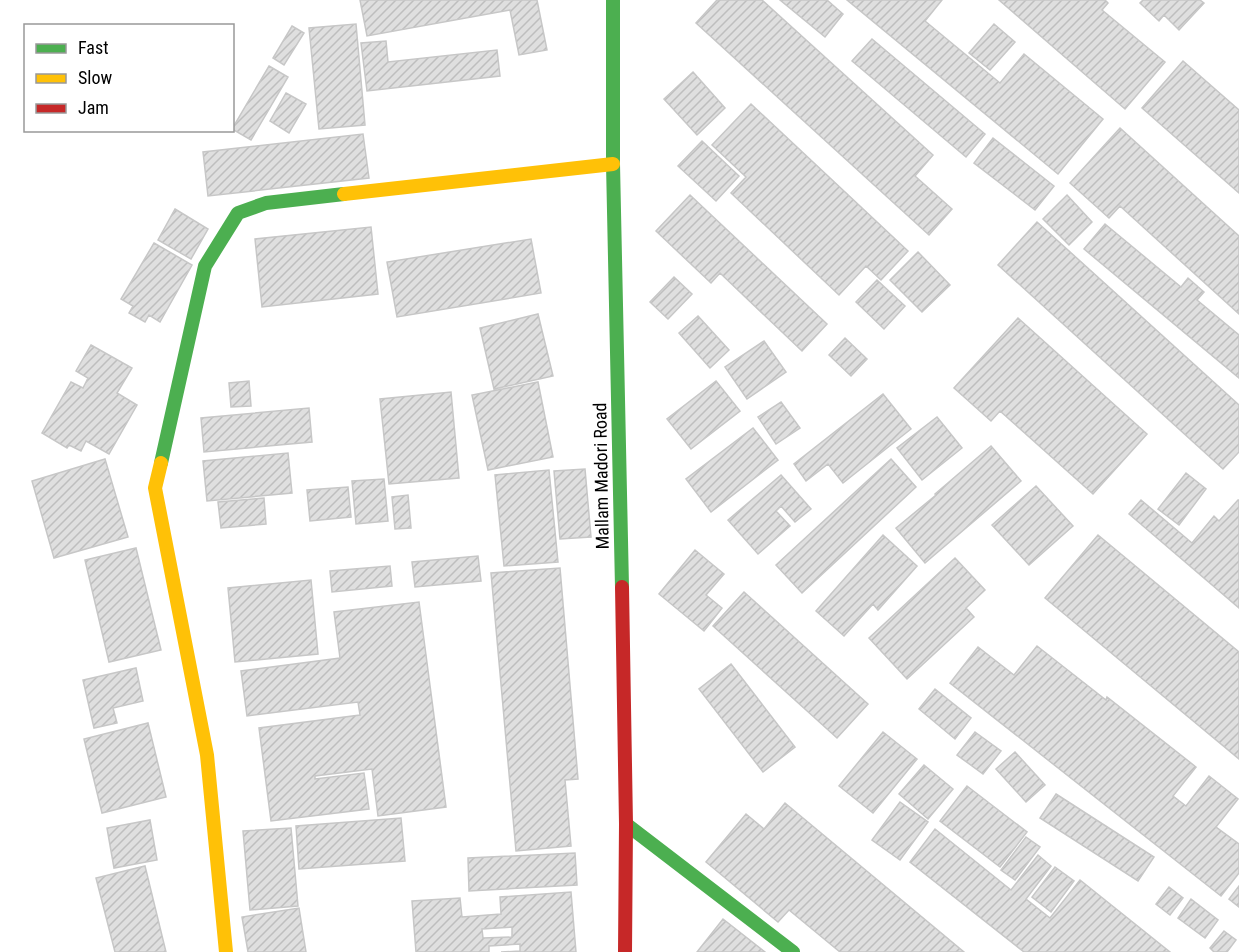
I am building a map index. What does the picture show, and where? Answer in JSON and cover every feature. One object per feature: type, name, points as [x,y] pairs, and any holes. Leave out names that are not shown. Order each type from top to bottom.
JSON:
[{"type":"street","name":"Mallam Madori Road","points":[[613,0],[613,164],[626,824],[625,952]]},
{"type":"street","points":[[226,952],[207,755],[155,488],[206,266],[238,213],[266,203],[613,164]]},
{"type":"street","points":[[626,824],[793,952]]},
{"type":"building","points":[[360,0],[537,0],[547,50],[519,55],[510,10],[367,36]]},
{"type":"building","points":[[717,0],[762,0],[933,155],[915,176],[952,209],[929,235],[696,23]]},
{"type":"building","points":[[780,0],[827,0],[843,14],[825,37]]},
{"type":"building","points":[[847,0],[942,0],[925,21],[1000,83],[1024,54],[1103,119],[1058,174]]},
{"type":"building","points":[[999,0],[1105,0],[1108,3],[1102,10],[1165,62],[1125,109]]},
{"type":"building","points":[[1143,0],[1200,0],[1204,3],[1179,30],[1164,15],[1159,21],[1140,3]]},
{"type":"building","points":[[356,24],[365,125],[319,129],[309,28]]},
{"type":"building","points":[[994,24],[1015,42],[990,70],[969,53]]},
{"type":"building","points":[[292,26],[304,33],[284,65],[273,58]]},
{"type":"building","points":[[872,39],[985,134],[966,157],[852,61]]},
{"type":"building","points":[[386,41],[388,62],[497,50],[500,76],[367,91],[361,43]]},
{"type":"building","points":[[1183,61],[1239,110],[1239,193],[1142,108]]},
{"type":"building","points":[[269,66],[288,77],[251,140],[234,130],[234,126]]},
{"type":"building","points":[[693,72],[725,108],[697,135],[664,99]]},
{"type":"building","points":[[286,93],[306,104],[289,133],[270,121]]},
{"type":"building","points":[[751,104],[908,251],[881,280],[866,266],[839,295],[731,193],[746,177],[712,145]]},
{"type":"building","points":[[1120,128],[1239,236],[1239,314],[1120,206],[1109,218],[1070,183]]},
{"type":"building","points":[[363,134],[369,178],[208,196],[203,152]]},
{"type":"building","points":[[993,138],[1054,186],[1035,210],[974,163]]},
{"type":"building","points":[[702,141],[739,176],[716,201],[678,166]]},
{"type":"building","points":[[690,195],[827,324],[802,351],[720,273],[711,283],[656,231]]},
{"type":"building","points":[[1067,195],[1092,222],[1069,245],[1043,219]]},
{"type":"building","points":[[175,209],[208,229],[191,259],[158,240]]},
{"type":"building","points":[[1037,222],[1239,405],[1239,452],[1223,469],[998,265]]},
{"type":"building","points":[[1105,224],[1181,287],[1188,278],[1204,292],[1197,300],[1239,335],[1239,378],[1084,249]]},
{"type":"building","points":[[371,227],[378,294],[262,307],[255,239]]},
{"type":"building","points":[[531,239],[541,293],[397,317],[387,262]]},
{"type":"building","points":[[154,243],[192,265],[160,322],[149,315],[145,322],[129,313],[133,306],[121,299]]},
{"type":"building","points":[[918,252],[950,285],[922,312],[890,280]]},
{"type":"building","points":[[674,277],[692,294],[668,319],[650,302]]},
{"type":"building","points":[[877,280],[905,306],[884,329],[856,302]]},
{"type":"building","points":[[538,314],[553,376],[494,389],[480,328]]},
{"type":"building","points":[[698,316],[729,350],[710,368],[679,333]]},
{"type":"building","points":[[1018,318],[1147,434],[1093,494],[1000,411],[991,421],[954,388]]},
{"type":"building","points":[[845,338],[867,359],[851,376],[829,355]]},
{"type":"building","points":[[764,341],[786,372],[747,399],[725,367]]},
{"type":"building","points":[[91,345],[132,368],[117,393],[137,405],[109,454],[86,441],[81,451],[69,445],[67,448],[42,433],[71,382],[83,388],[88,378],[76,371]]},
{"type":"building","points":[[249,381],[251,406],[231,407],[229,383]]},
{"type":"building","points":[[716,381],[740,411],[691,449],[667,419]]},
{"type":"building","points":[[538,382],[553,457],[488,470],[472,395]]},
{"type":"building","points":[[451,392],[459,478],[389,484],[380,399]]},
{"type":"building","points":[[883,394],[911,429],[843,483],[828,464],[806,481],[794,464]]},
{"type":"building","points":[[781,402],[800,428],[776,444],[758,417]]},
{"type":"building","points":[[309,408],[312,442],[204,452],[201,418]]},
{"type":"building","points":[[937,417],[962,448],[922,480],[897,448]]},
{"type":"building","points":[[753,428],[778,460],[711,512],[686,479]]},
{"type":"building","points":[[991,446],[1021,481],[925,563],[896,528]]},
{"type":"building","points":[[288,453],[292,493],[207,501],[203,461]]},
{"type":"building","points":[[105,459],[128,537],[54,558],[32,481]]},
{"type":"building","points":[[891,459],[916,487],[802,593],[776,565]]},
{"type":"building","points":[[585,469],[591,537],[560,539],[554,471]]},
{"type":"building","points":[[549,470],[558,562],[504,566],[495,475]]},
{"type":"building","points":[[1186,473],[1206,489],[1179,525],[1158,509]]},
{"type":"building","points":[[781,475],[811,509],[795,522],[781,506],[776,511],[790,526],[758,554],[728,520]]},
{"type":"building","points":[[384,479],[388,521],[356,524],[352,481]]},
{"type":"building","points":[[1036,486],[1073,526],[1029,565],[992,525]]},
{"type":"building","points":[[348,487],[351,517],[310,521],[307,490]]},
{"type":"building","points":[[408,495],[411,528],[395,529],[392,497]]},
{"type":"building","points":[[264,498],[266,524],[221,528],[218,502]]},
{"type":"building","points":[[1141,500],[1192,543],[1214,516],[1219,521],[1239,500],[1239,608],[1129,514]]},
{"type":"building","points":[[883,535],[917,566],[878,610],[873,604],[844,636],[816,611]]},
{"type":"building","points":[[1098,535],[1239,652],[1239,759],[1045,598]]},
{"type":"building","points":[[136,548],[161,650],[109,662],[85,560]]},
{"type":"building","points":[[695,550],[724,574],[706,595],[722,608],[704,631],[659,594]]},
{"type":"building","points":[[478,556],[481,581],[415,587],[412,562]]},
{"type":"building","points":[[955,558],[985,590],[966,608],[974,617],[907,679],[869,638]]},
{"type":"building","points":[[390,566],[392,586],[332,592],[330,571]]},
{"type":"building","points":[[560,568],[578,779],[565,780],[571,846],[516,851],[491,573]]},
{"type":"building","points":[[311,580],[318,654],[235,662],[228,588]]},
{"type":"building","points":[[744,592],[868,704],[837,738],[713,626]]},
{"type":"building","points":[[419,602],[446,807],[378,816],[372,769],[315,776],[315,779],[364,773],[369,809],[271,821],[259,728],[360,715],[358,702],[247,716],[241,671],[340,658],[334,612]]},
{"type":"building","points":[[1037,646],[1106,700],[1107,697],[1196,767],[1173,796],[1186,806],[1209,776],[1238,799],[1216,827],[1239,844],[1239,873],[1221,896],[950,683],[978,647],[1014,675]]},
{"type":"building","points":[[731,664],[795,747],[763,772],[699,689]]},
{"type":"building","points":[[136,668],[143,701],[113,708],[117,723],[94,728],[83,680]]},
{"type":"building","points":[[935,689],[971,718],[955,739],[919,709]]},
{"type":"building","points":[[148,723],[166,797],[102,813],[84,739]]},
{"type":"building","points":[[883,732],[917,759],[873,813],[839,786]]},
{"type":"building","points":[[975,732],[1001,751],[983,774],[957,755]]},
{"type":"building","points":[[1015,752],[1045,785],[1026,802],[996,769]]},
{"type":"building","points":[[924,765],[953,789],[928,819],[899,794]]},
{"type":"building","points":[[967,786],[1027,832],[1000,867],[940,821]]},
{"type":"building","points":[[1056,794],[1154,857],[1138,881],[1040,818]]},
{"type":"building","points":[[900,802],[928,822],[900,860],[872,840]]},
{"type":"building","points":[[785,803],[964,952],[840,952],[789,910],[778,922],[706,862],[746,814],[764,829]]},
{"type":"building","points":[[401,818],[405,861],[299,869],[296,826]]},
{"type":"building","points":[[150,820],[157,860],[114,868],[107,828]]},
{"type":"building","points":[[291,828],[298,906],[250,910],[243,831]]},
{"type":"building","points":[[935,829],[1011,890],[1038,855],[1051,866],[1026,899],[1050,918],[1080,880],[1170,952],[1024,952],[910,862]]},
{"type":"building","points":[[1026,837],[1040,847],[1015,880],[1001,870]]},
{"type":"building","points":[[575,853],[577,885],[469,891],[468,858]]},
{"type":"building","points":[[145,866],[166,952],[115,952],[96,878]]},
{"type":"building","points":[[1055,867],[1074,881],[1051,912],[1032,897]]},
{"type":"building","points":[[1239,886],[1239,907],[1229,899]]},
{"type":"building","points":[[1169,887],[1183,898],[1170,915],[1156,904]]},
{"type":"building","points":[[571,892],[576,952],[501,952],[520,951],[520,944],[489,946],[489,952],[416,952],[412,901],[460,898],[462,917],[501,914],[500,897]],"holes":[[[512,927],[512,937],[483,938],[482,929]]]},
{"type":"building","points":[[1191,899],[1218,920],[1205,938],[1178,918]]},
{"type":"building","points":[[299,908],[306,952],[248,952],[242,917]]},
{"type":"building","points":[[723,919],[765,952],[697,952]]},
{"type":"building","points":[[1224,931],[1236,940],[1227,952],[1214,952],[1210,948]]},
{"type":"traffic: fast","points":[[613,0],[613,164],[622,587]]},
{"type":"traffic: fast","points":[[161,463],[205,266],[238,213],[266,203],[344,194]]},
{"type":"traffic: fast","points":[[626,824],[793,952]]},
{"type":"traffic: slow","points":[[344,194],[613,164]]},
{"type":"traffic: slow","points":[[161,463],[155,488],[207,755],[226,952]]},
{"type":"traffic: jam","points":[[622,587],[626,824],[625,952]]}]
